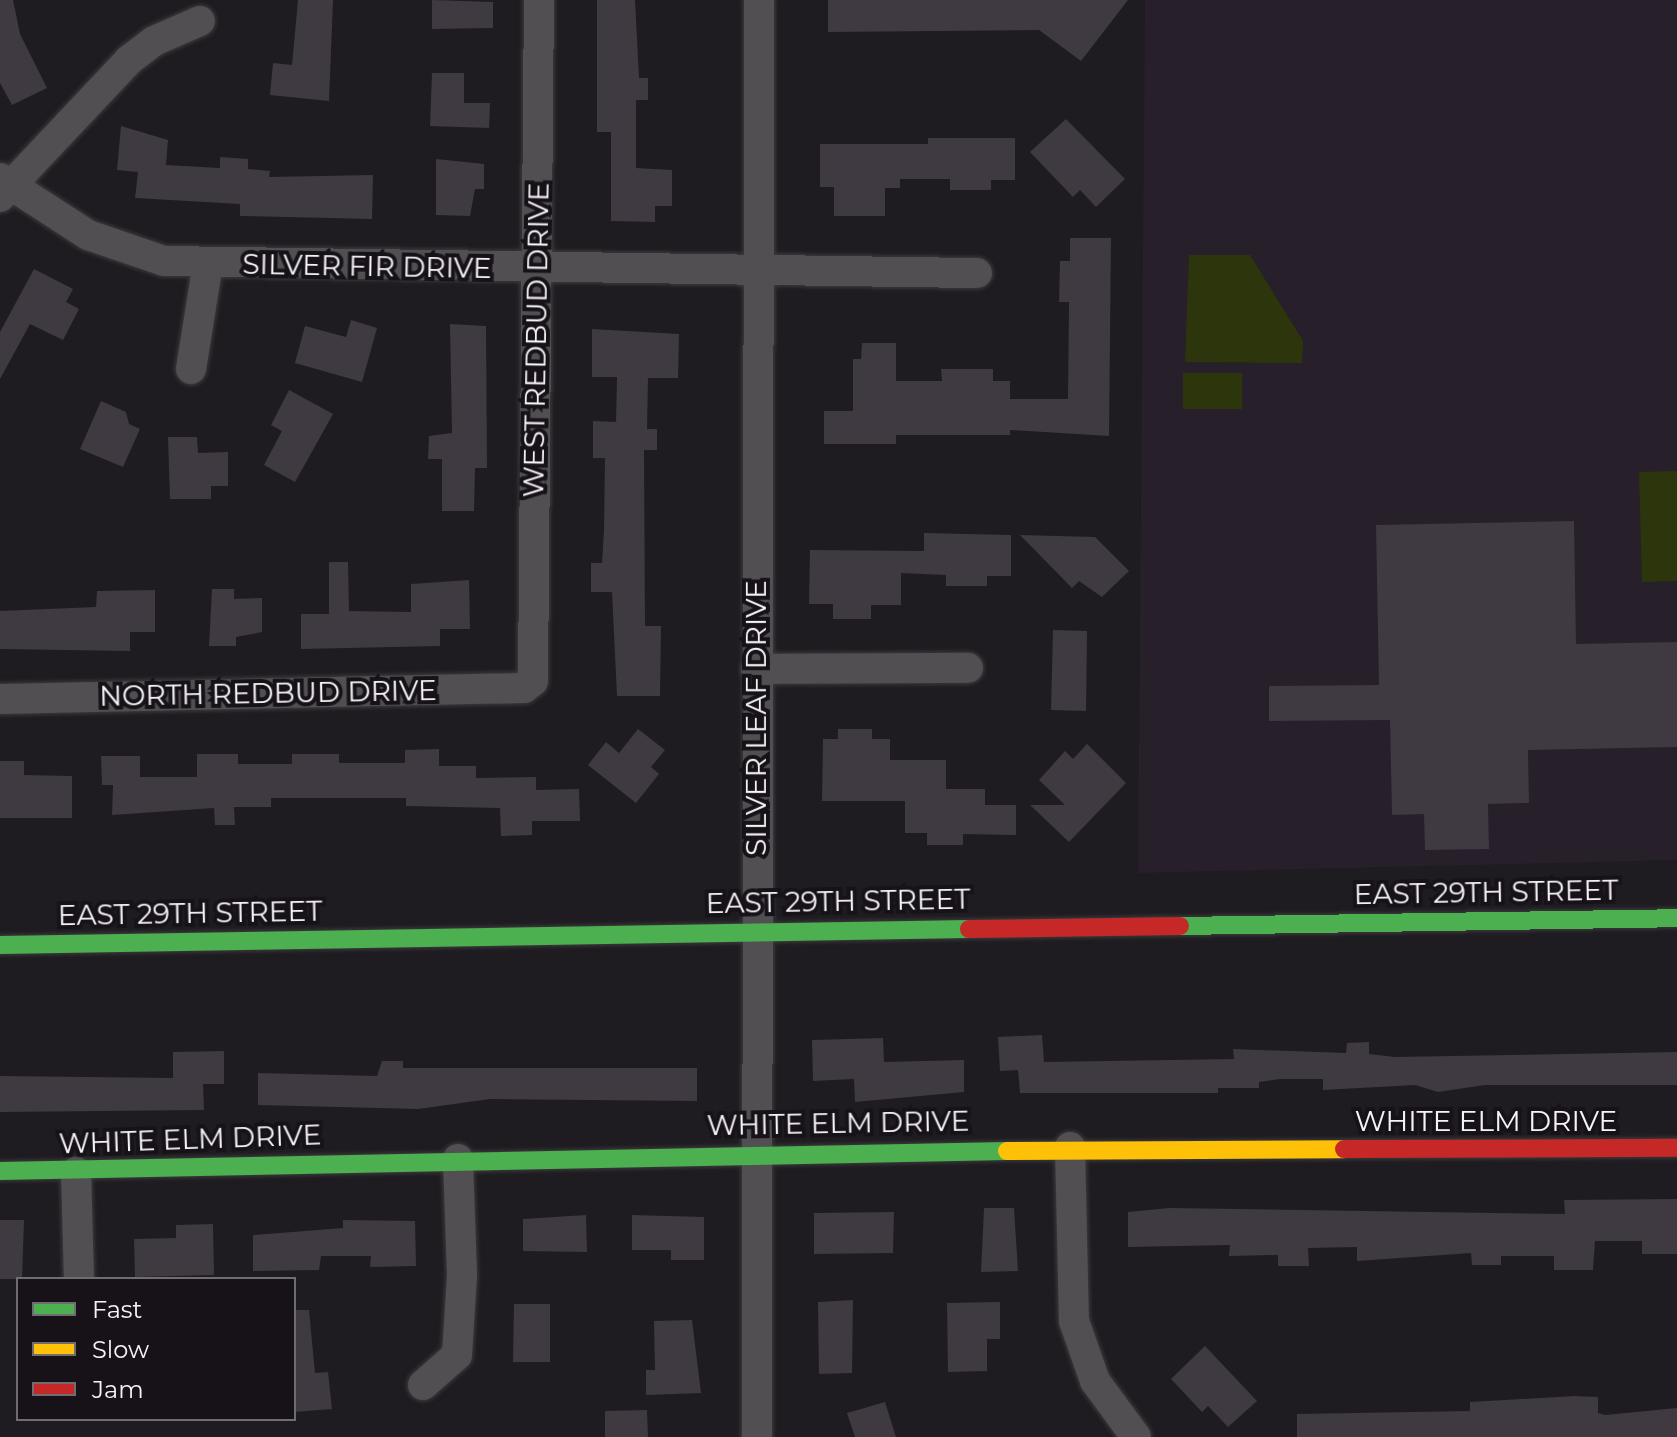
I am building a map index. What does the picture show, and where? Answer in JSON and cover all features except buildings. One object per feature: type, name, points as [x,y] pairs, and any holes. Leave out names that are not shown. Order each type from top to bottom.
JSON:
[{"type":"street","name":"WEST REDBUD DRIVE","points":[[533,681],[539,0]]},
{"type":"street","name":"SILVER LEAF DRIVE","points":[[757,1437],[754,272],[759,0]]},
{"type":"street","points":[[3,188],[129,60],[154,41],[200,21]]},
{"type":"street","name":"SILVER FIR DRIVE","points":[[3,188],[88,235],[136,253],[208,263],[536,270],[977,273]]},
{"type":"street","points":[[191,369],[208,263]]},
{"type":"street","points":[[756,669],[968,668]]},
{"type":"street","name":"NORTH REDBUD DRIVE","points":[[0,699],[524,688],[533,681]]},
{"type":"street","name":"EAST 29TH STREET","points":[[0,945],[757,930],[1677,918]]},
{"type":"street","points":[[1070,1147],[1074,1321],[1095,1381],[1136,1437]]},
{"type":"street","name":"WHITE ELM DRIVE","points":[[0,1171],[76,1172],[458,1159],[1070,1147],[1677,1148]]},
{"type":"street","points":[[423,1385],[457,1355],[462,1275],[458,1159]]},
{"type":"street","points":[[76,1172],[79,1277]]},
{"type":"shaded area","points":[[1145,0],[1677,0],[1677,860],[1138,873]]},
{"type":"green space","points":[[1189,255],[1250,255],[1303,341],[1302,363],[1185,362]]},
{"type":"green space","points":[[1183,373],[1242,373],[1242,409],[1183,409]]},
{"type":"green space","points":[[1677,471],[1677,581],[1642,582],[1639,472]]},
{"type":"traffic: fast","points":[[1180,926],[1677,918]]},
{"type":"traffic: fast","points":[[0,945],[969,929]]},
{"type":"traffic: fast","points":[[0,1171],[1007,1151]]},
{"type":"traffic: slow","points":[[1007,1151],[1344,1149]]},
{"type":"traffic: jam","points":[[969,929],[1180,926]]},
{"type":"traffic: jam","points":[[1344,1149],[1677,1148]]}]
